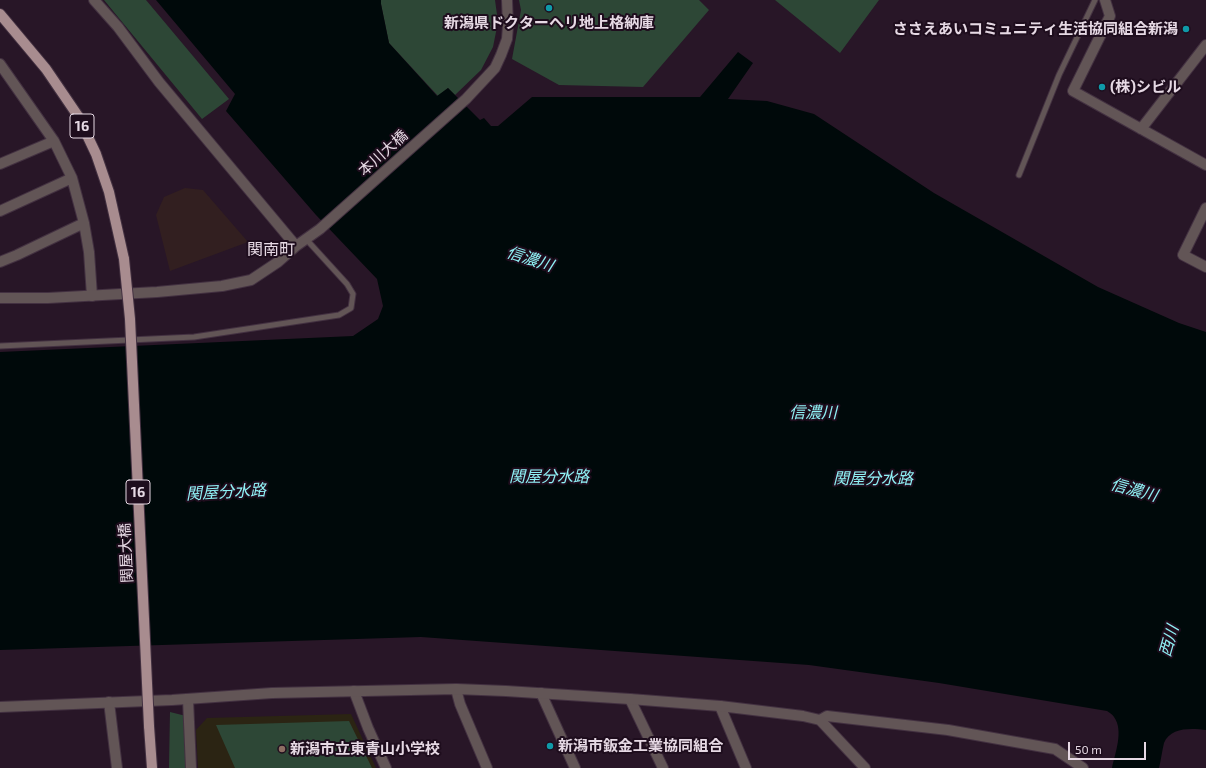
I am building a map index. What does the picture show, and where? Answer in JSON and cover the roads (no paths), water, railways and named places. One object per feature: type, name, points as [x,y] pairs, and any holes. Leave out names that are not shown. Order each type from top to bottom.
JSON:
[{"type":"main road","name":"関屋大橋","points":[[0,14],[46,69],[81,123],[96,154],[109,192],[124,259],[130,319],[152,768]]},
{"type":"street","points":[[94,0],[118,27],[159,82],[296,246]]},
{"type":"street","name":"本川大橋","points":[[0,298],[92,296],[157,292],[222,286],[251,280],[278,262],[296,246],[320,229],[466,99],[494,68],[501,55],[507,39],[507,0]]},
{"type":"street","points":[[1105,0],[1110,16],[1073,91],[1206,165]]},
{"type":"street","points":[[1141,129],[1206,44]]},
{"type":"street","points":[[0,64],[54,141],[72,178],[84,223],[89,252],[92,296]]},
{"type":"street","points":[[0,164],[54,141]]},
{"type":"street","points":[[0,212],[72,178]]},
{"type":"street","points":[[1206,208],[1183,255],[1206,267]]},
{"type":"street","points":[[0,262],[84,223]]},
{"type":"street","points":[[456,690],[460,704],[487,768]]},
{"type":"street","points":[[0,707],[188,699],[272,692],[456,690],[541,693],[630,699],[720,706],[803,716],[820,720],[864,768]]},
{"type":"street","points":[[354,691],[368,728],[386,768]]},
{"type":"street","points":[[541,693],[575,768]]},
{"type":"street","points":[[188,699],[191,768]]},
{"type":"street","points":[[630,699],[663,768]]},
{"type":"street","points":[[109,702],[118,768]]},
{"type":"street","points":[[720,706],[746,768]]},
{"type":"street","points":[[820,720],[827,716],[948,730],[1055,749],[1083,768]]},
{"type":"lane","points":[[1019,175],[1059,75],[1095,0]]},
{"type":"lane","points":[[0,346],[194,337],[339,315],[351,308],[353,294],[347,284],[306,239]]},
{"type":"water","name":"信濃川","points":[[156,0],[381,0],[389,43],[437,96],[448,88],[480,120],[484,118],[491,126],[498,126],[532,97],[700,97],[738,52],[753,63],[728,99],[767,101],[814,114],[934,193],[1098,287],[1179,323],[1206,332],[1206,730],[1188,729],[1176,731],[1171,734],[1164,743],[1159,768],[1112,768],[1119,735],[1114,716],[1107,711],[939,683],[809,665],[421,637],[0,650],[0,352],[353,336],[378,319],[383,306],[377,279],[316,215],[226,111],[235,94]]},
{"type":"place","name":"新潟県ドクターヘリ地上格納庫","points":[[549,8]]},
{"type":"place","name":"ささえあいコミュニティ生活協同組合新潟","points":[[1186,29]]},
{"type":"place","name":"(株)シビル","points":[[1102,87]]},
{"type":"place","name":"新潟市鈑金工業協同組合","points":[[550,746]]},
{"type":"place","name":"新潟市立東青山小学校","points":[[282,749]]},
{"type":"district","name":"関南町","points":[[271,250]]},
{"type":"water label","name":"関屋分水路","points":[[549,477]]},
{"type":"water label","name":"関屋分水路","points":[[873,479]]},
{"type":"water label","name":"関屋分水路","points":[[226,492]]},
{"type":"water label","name":"西川","points":[[1169,641]]}]
